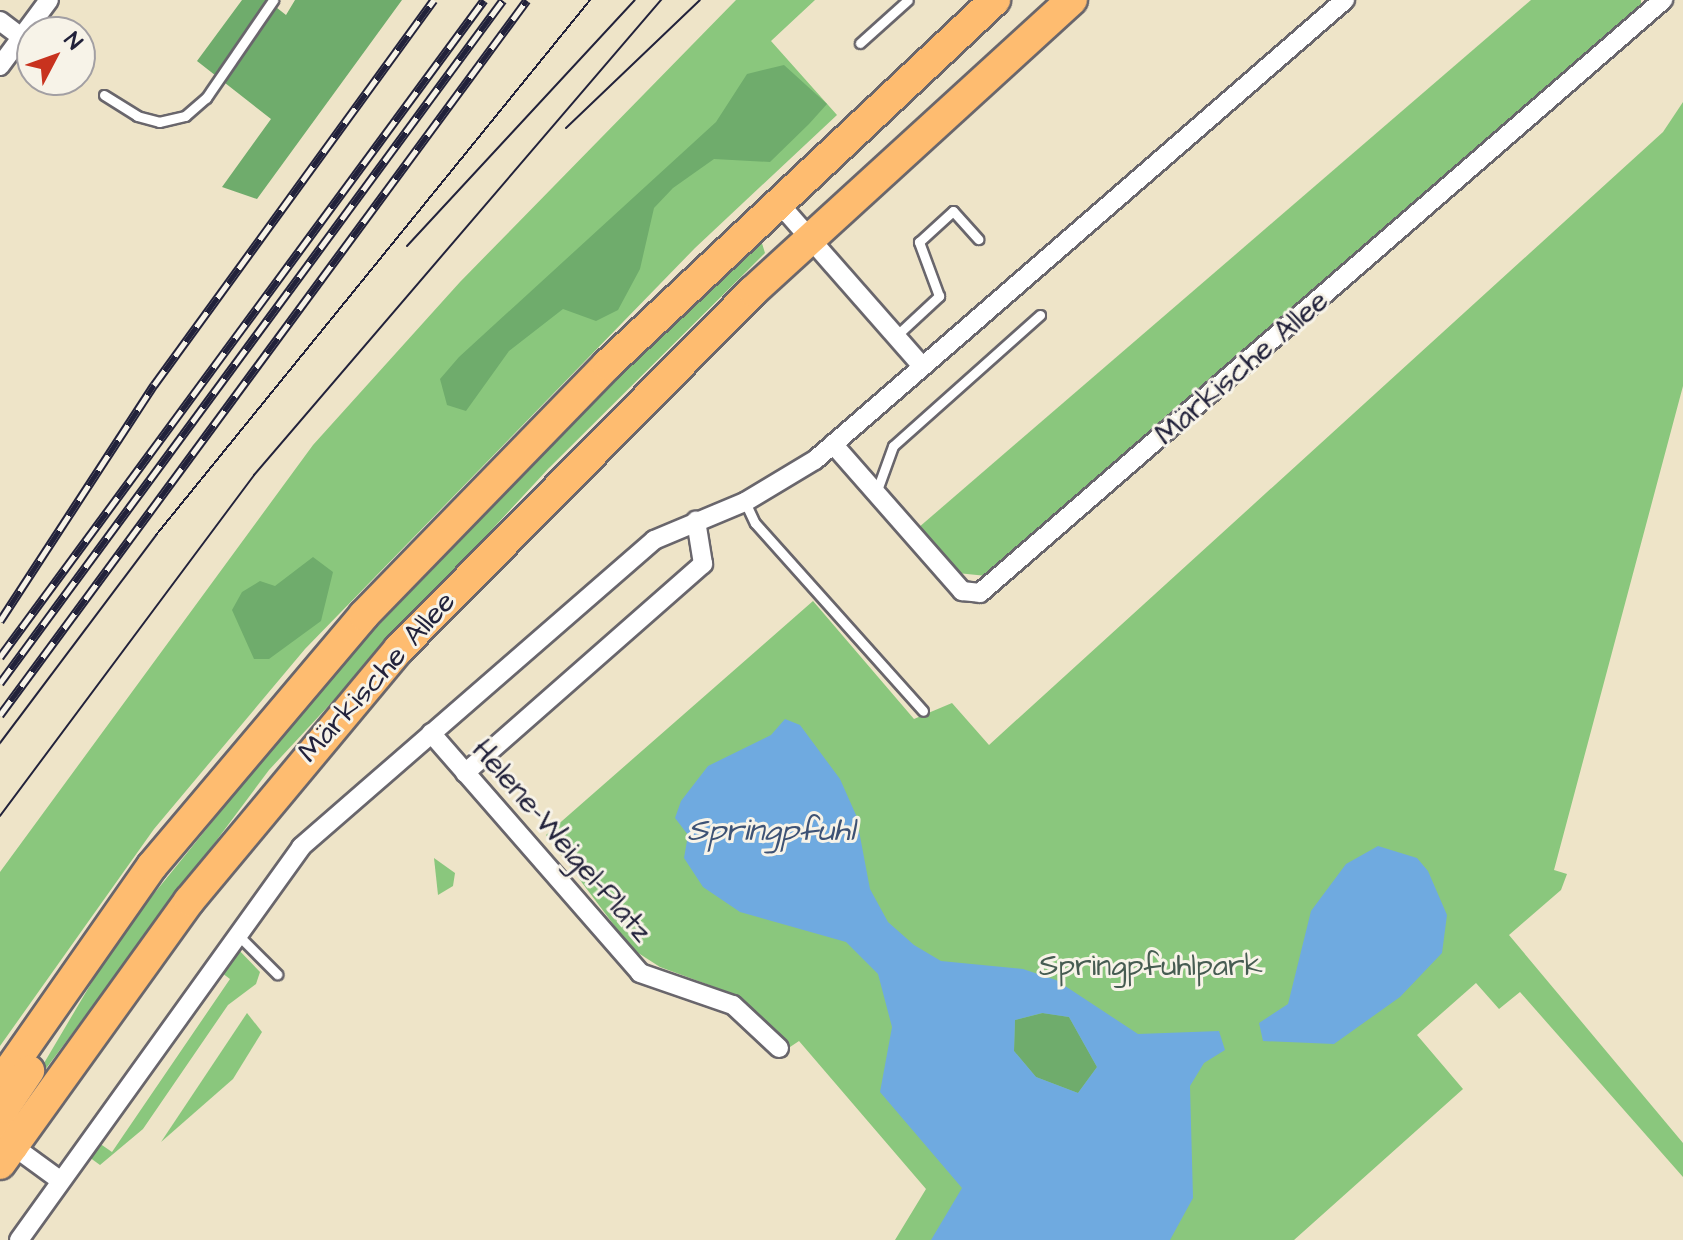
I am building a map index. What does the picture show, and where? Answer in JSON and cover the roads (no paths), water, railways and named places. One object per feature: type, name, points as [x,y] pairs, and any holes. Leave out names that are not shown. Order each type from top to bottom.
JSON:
[{"type":"main road","name":"Märkische Allee","points":[[0,1083],[241,755],[364,615],[777,201],[995,0]]},
{"type":"main road","name":"Märkische Allee","points":[[6,1155],[232,845],[399,649],[810,239],[1072,0]]},
{"type":"main road","points":[[6,1155],[1,1123],[4,1108],[71,1012],[87,961]]},
{"type":"street","points":[[37,16],[49,0]]},
{"type":"street","points":[[465,773],[703,564],[696,521],[745,502],[833,444],[1345,0]]},
{"type":"street","name":"Märkische Allee","points":[[833,444],[962,591],[980,593],[1663,0]]},
{"type":"street","points":[[0,21],[16,33]]},
{"type":"street","points":[[0,66],[16,44]]},
{"type":"street","points":[[777,201],[922,366]]},
{"type":"street","name":"Helene-Weigel-Platz","points":[[19,1240],[235,933],[301,847],[654,540],[696,521]]},
{"type":"street","name":"Helene-Weigel-Platz","points":[[431,733],[640,973],[733,1005],[779,1048]]},
{"type":"street","points":[[6,1155],[61,1181]]},
{"type":"lane","points":[[104,95],[137,116],[159,122],[185,116],[206,98],[273,0]]},
{"type":"lane","points":[[860,43],[908,0]]},
{"type":"lane","points":[[896,336],[939,296],[919,242],[953,211],[978,239]]},
{"type":"lane","points":[[876,493],[893,446],[1040,315]]},
{"type":"lane","points":[[745,502],[755,523],[923,711]]},
{"type":"lane","points":[[235,933],[277,974]]},
{"type":"water","name":"Springpfuhl","points":[[785,719],[800,725],[840,779],[856,815],[870,889],[888,922],[914,945],[941,961],[1023,969],[1056,980],[1138,1034],[1219,1031],[1225,1050],[1204,1063],[1190,1086],[1193,1198],[1170,1240],[931,1240],[962,1188],[880,1092],[892,1027],[878,974],[846,942],[740,912],[703,887],[684,858],[688,835],[675,818],[681,801],[708,766],[771,735]],"holes":[[[1042,1013],[1069,1017],[1097,1067],[1078,1093],[1036,1077],[1014,1051],[1015,1020]]]},
{"type":"water","points":[[1378,846],[1417,858],[1428,871],[1447,915],[1442,953],[1400,997],[1334,1044],[1263,1041],[1259,1023],[1288,1004],[1311,911],[1346,864]]},
{"type":"tram line","points":[[0,743],[156,535],[590,0]]},
{"type":"tram line","points":[[407,246],[635,0]]},
{"type":"tram line","points":[[0,816],[254,475],[661,0]]},
{"type":"tram line","points":[[566,128],[700,0]]},
{"type":"railway","points":[[0,621],[154,385],[434,0]]},
{"type":"railway","points":[[0,657],[484,0]]},
{"type":"railway","points":[[0,683],[503,0]]},
{"type":"railway","points":[[0,715],[527,0]]},
{"type":"park label","name":"Springpfuhlpark","points":[[1151,966]]}]
